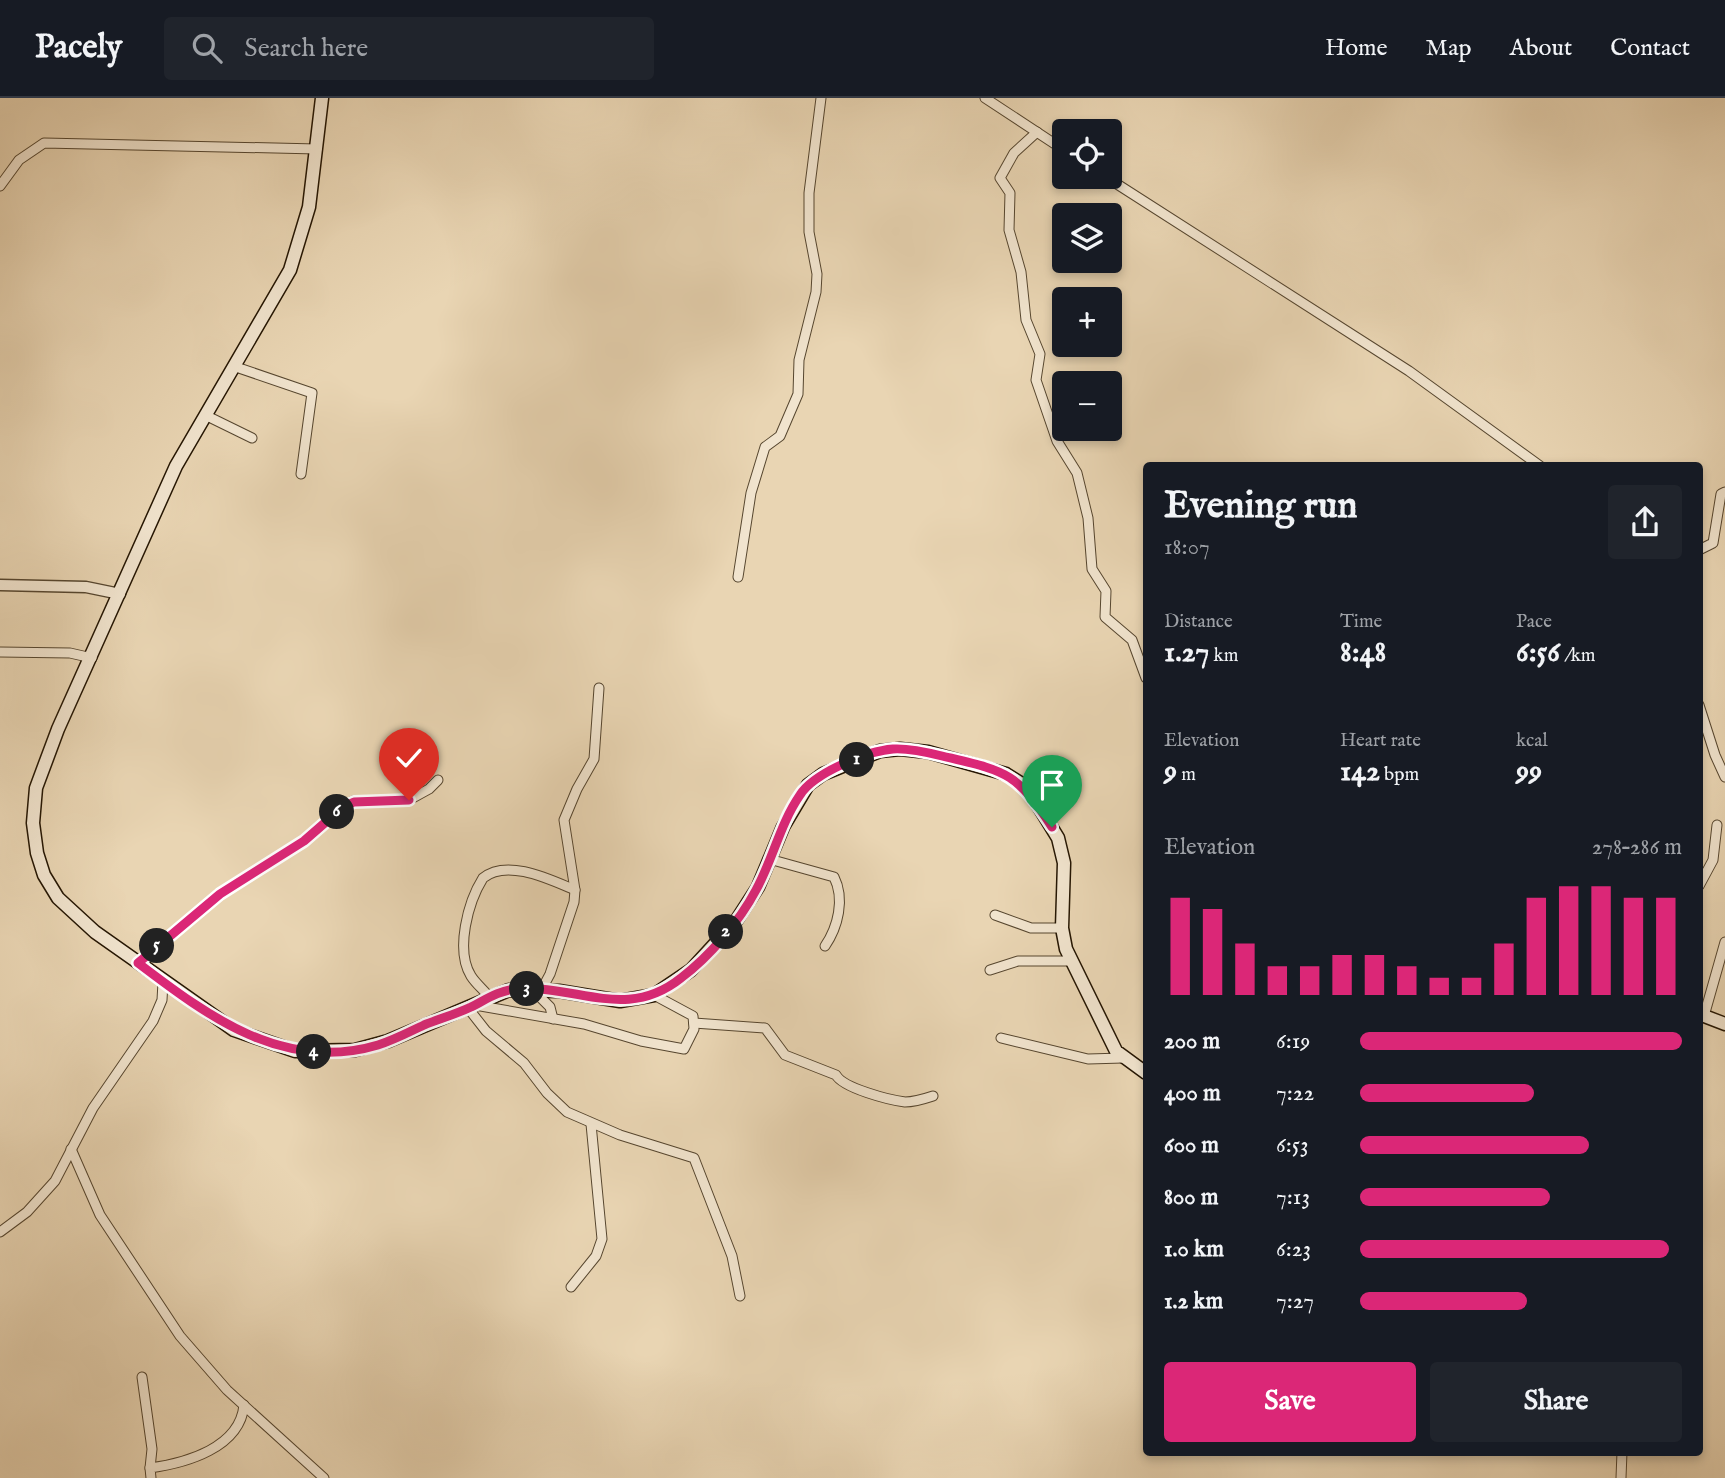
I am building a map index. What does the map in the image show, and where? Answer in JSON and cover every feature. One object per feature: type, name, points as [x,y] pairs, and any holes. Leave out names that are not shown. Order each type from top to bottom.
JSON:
[{"type":"main road","points":[[322,98],[309,207],[290,270],[168,482],[92,658],[58,729],[36,788],[34,839],[44,875],[58,898],[76,918],[234,1030],[301,1052],[334,1053],[379,1045],[509,990],[537,989],[620,1001],[654,995],[691,970],[736,920],[758,887],[800,794],[814,780],[880,751],[900,749],[928,752],[1006,774],[1027,791],[1052,827],[1061,849],[1065,876],[1062,928],[1070,961],[1113,1047],[1123,1058],[1143,1071]]},
{"type":"main road","points":[[1703,1016],[1725,1024]]},
{"type":"street","points":[[738,577],[751,493],[765,447],[780,436],[798,394],[799,360],[817,284],[809,240],[809,206],[821,98]]},
{"type":"street","points":[[985,98],[1052,142]]},
{"type":"street","points":[[1037,132],[1014,153],[1000,178],[1010,193],[1009,230],[1021,272],[1026,320],[1040,355],[1036,380],[1057,441],[1077,473],[1088,518],[1092,569],[1106,592],[1105,617],[1132,640],[1143,670]]},
{"type":"street","points":[[0,186],[19,160],[44,143],[317,149]]},
{"type":"street","points":[[1122,187],[1409,371],[1534,462]]},
{"type":"street","points":[[233,366],[312,393],[301,474]]},
{"type":"street","points":[[205,415],[253,439]]},
{"type":"street","points":[[1703,548],[1713,542],[1721,494],[1725,492]]},
{"type":"street","points":[[0,585],[86,587],[120,594]]},
{"type":"street","points":[[0,652],[71,653],[92,658]]},
{"type":"street","points":[[553,1019],[550,1007],[537,989],[555,961],[575,890],[564,820],[594,759],[600,688]]},
{"type":"street","points":[[1703,718],[1714,755],[1725,777]]},
{"type":"street","points":[[138,963],[220,894],[304,841],[343,807],[354,802],[409,800],[429,789],[438,780]]},
{"type":"street","points":[[1703,879],[1713,860],[1717,825]]},
{"type":"street","points":[[769,859],[834,877],[837,884],[837,922],[825,946]]},
{"type":"street","points":[[490,998],[468,970],[464,943],[465,929],[484,878],[496,871],[525,873],[575,890]]},
{"type":"street","points":[[995,915],[1031,928],[1062,928]]},
{"type":"street","points":[[1703,1009],[1725,942]]},
{"type":"street","points":[[989,970],[1018,961],[1070,961]]},
{"type":"street","points":[[0,1232],[45,1195],[105,1090],[153,1021],[162,1000],[163,982]]},
{"type":"street","points":[[472,1007],[584,1024],[677,1050],[687,1046],[694,1023],[691,1014],[654,995]]},
{"type":"street","points":[[472,1007],[486,1031],[524,1063],[558,1103],[592,1124],[660,1150],[694,1157],[732,1256],[740,1297]]},
{"type":"street","points":[[694,1023],[765,1028],[785,1055],[836,1075],[839,1080],[858,1090],[904,1101],[933,1096]]},
{"type":"street","points":[[1001,1038],[1087,1059],[1123,1058]]},
{"type":"street","points":[[571,1287],[596,1256],[602,1239],[592,1124]]},
{"type":"street","points":[[71,1149],[100,1215],[180,1336],[244,1405],[324,1478]]},
{"type":"street","points":[[142,1377],[152,1449],[150,1473],[221,1444],[238,1427],[244,1405]]},
{"type":"street","points":[[1621,1478],[1622,1456]]},
{"type":"route","points":[[409,800],[349,803],[304,841],[273,858],[220,894],[138,963],[218,1021],[247,1036],[295,1051],[334,1053],[355,1050],[379,1045],[509,990],[559,991],[620,1001],[654,995],[682,978],[702,959],[748,904],[800,794],[823,774],[880,751],[909,749],[928,752],[1006,774],[1022,784],[1052,827]]}]
